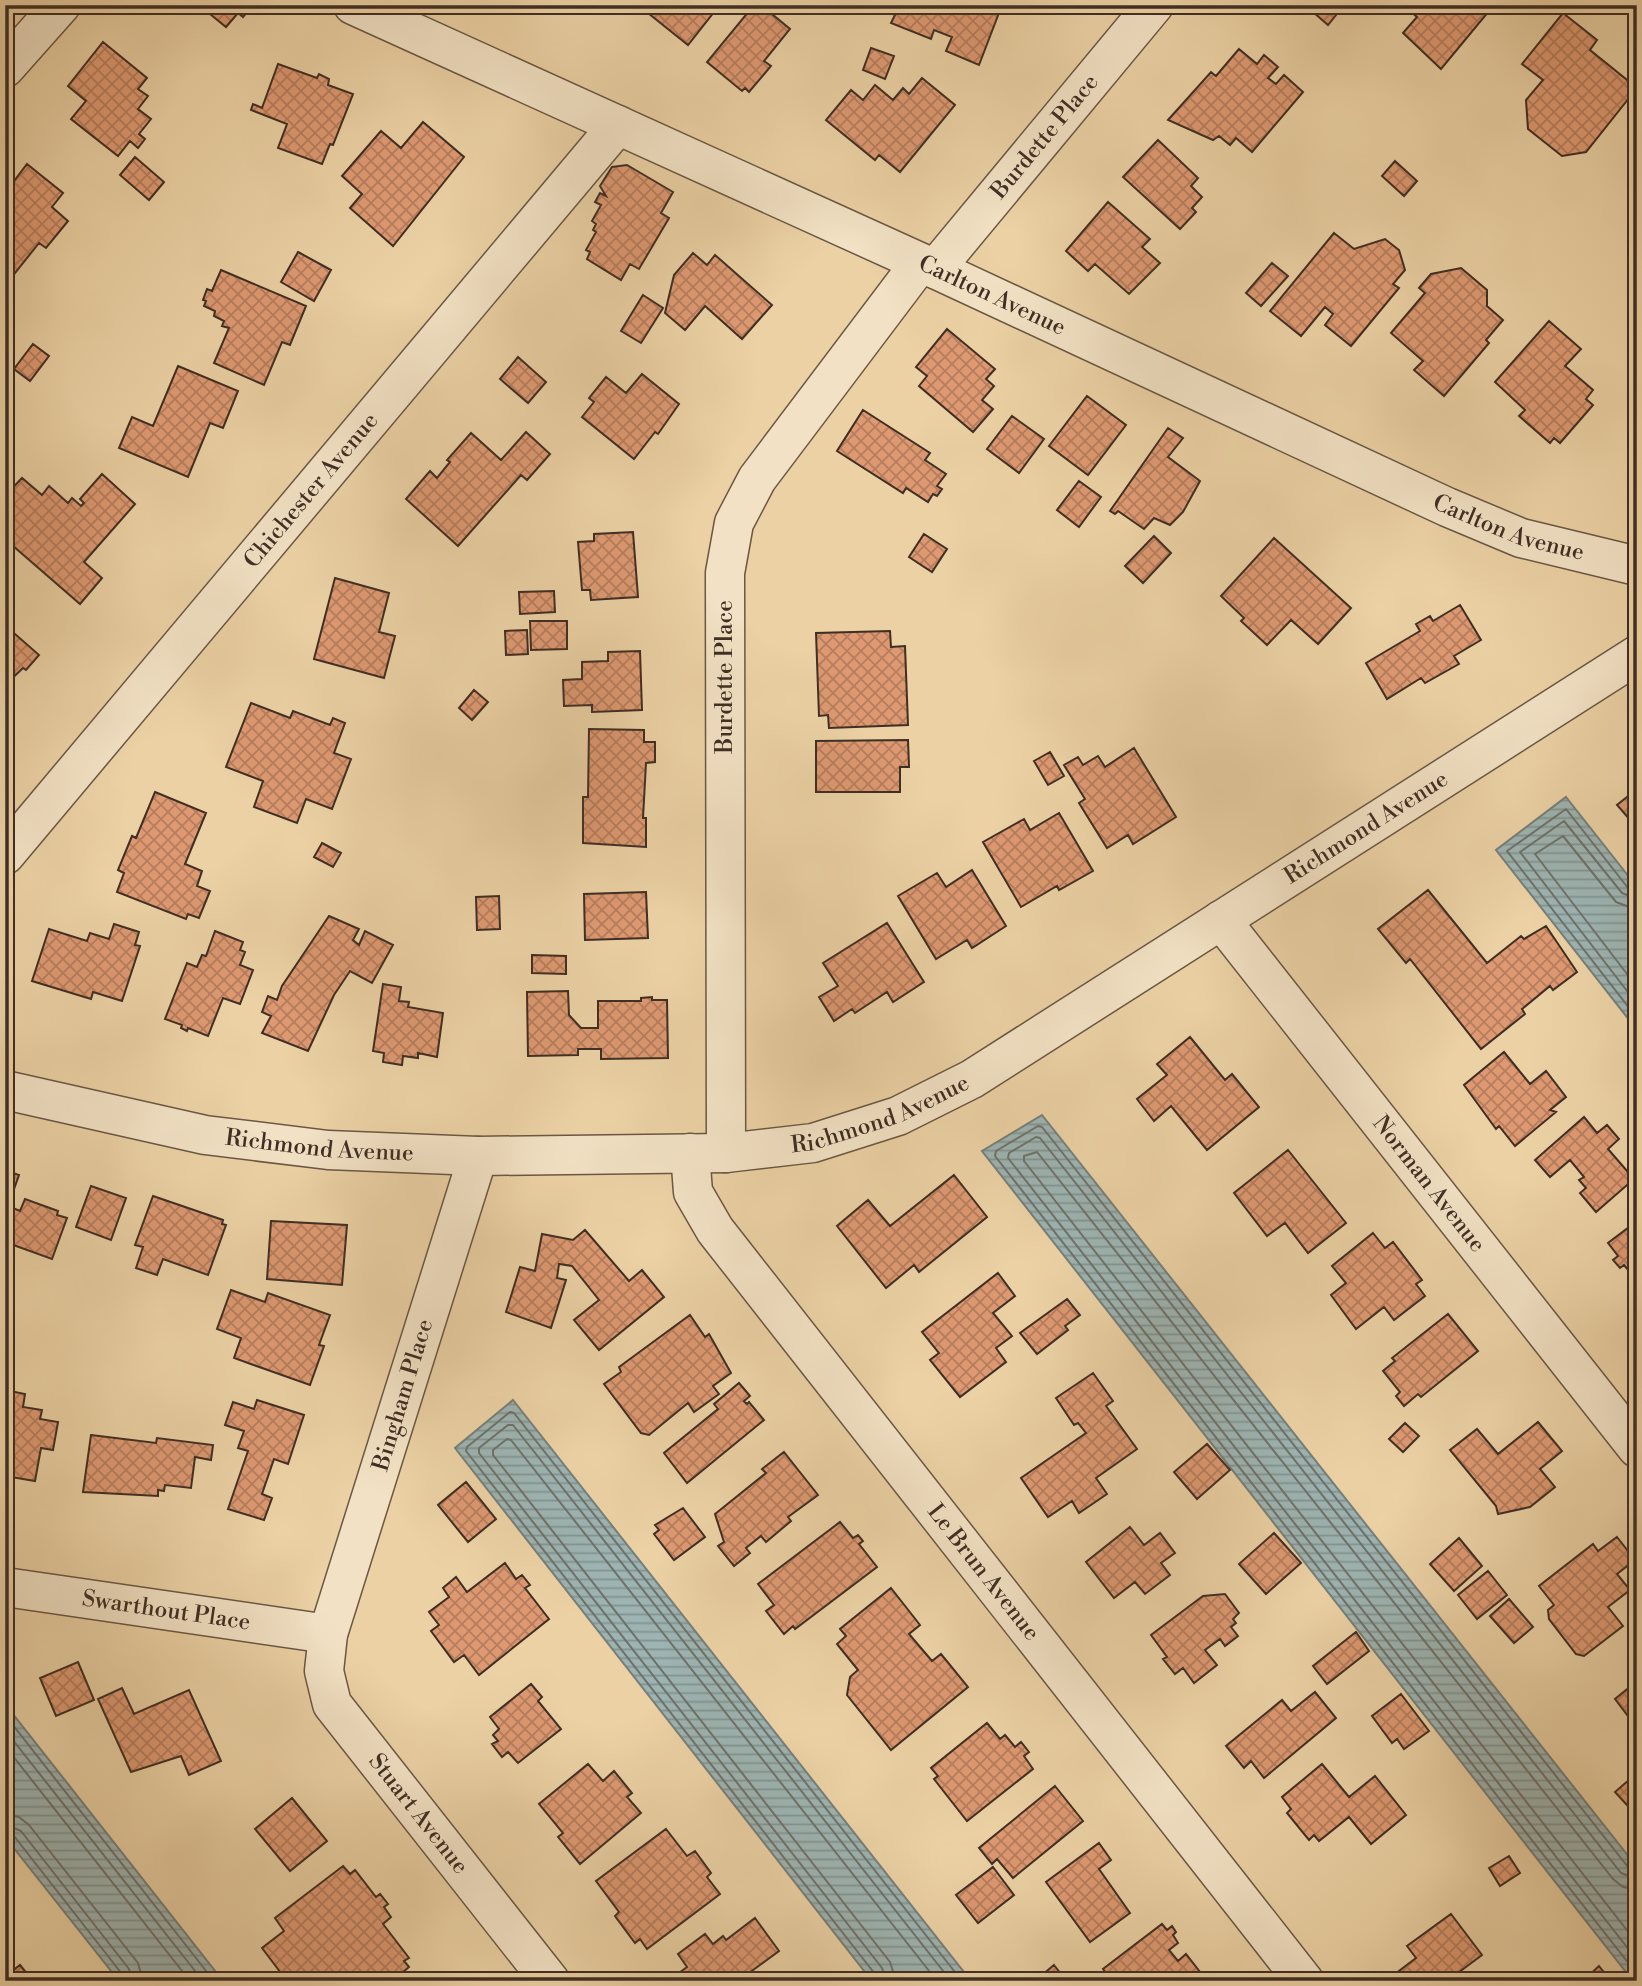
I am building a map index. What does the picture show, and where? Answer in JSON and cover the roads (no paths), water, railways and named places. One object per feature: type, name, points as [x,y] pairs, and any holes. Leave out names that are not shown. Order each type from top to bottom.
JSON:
[{"type":"street","points":[[5,68],[61,5]]},
{"type":"street","name":"Carlton Avenue","points":[[353,5],[928,266],[1447,507],[1521,538],[1637,566]]},
{"type":"street","name":"Burdette Place","points":[[708,1153],[725,573],[734,523],[757,479],[928,266],[1154,5]]},
{"type":"street","name":"Chichester Avenue","points":[[5,855],[618,125]]},
{"type":"street","name":"Richmond Avenue","points":[[5,1090],[205,1135],[328,1150],[478,1156],[708,1153],[813,1143],[898,1116],[972,1079],[1637,655]]},
{"type":"street","name":"Norman Avenue","points":[[1221,920],[1637,1448]]},
{"type":"street","name":"Le Brun Avenue","points":[[708,1153],[693,1192],[715,1230],[1304,1981]]},
{"type":"street","name":"Bingham Place","points":[[328,1634],[478,1156]]},
{"type":"street","name":"Swarthout Place","points":[[5,1587],[328,1634]]},
{"type":"street","name":"Stuart Avenue","points":[[328,1634],[324,1671],[332,1704],[550,1981]]},
{"type":"water","points":[[1566,797],[1637,887],[1637,1030],[1496,850]]},
{"type":"water","points":[[1042,1115],[1637,1867],[1637,1981],[1633,1981],[982,1151]]},
{"type":"water","points":[[513,1400],[971,1981],[872,1981],[455,1448]]},
{"type":"water","points":[[5,1704],[223,1981],[119,1981],[5,1837]]}]
